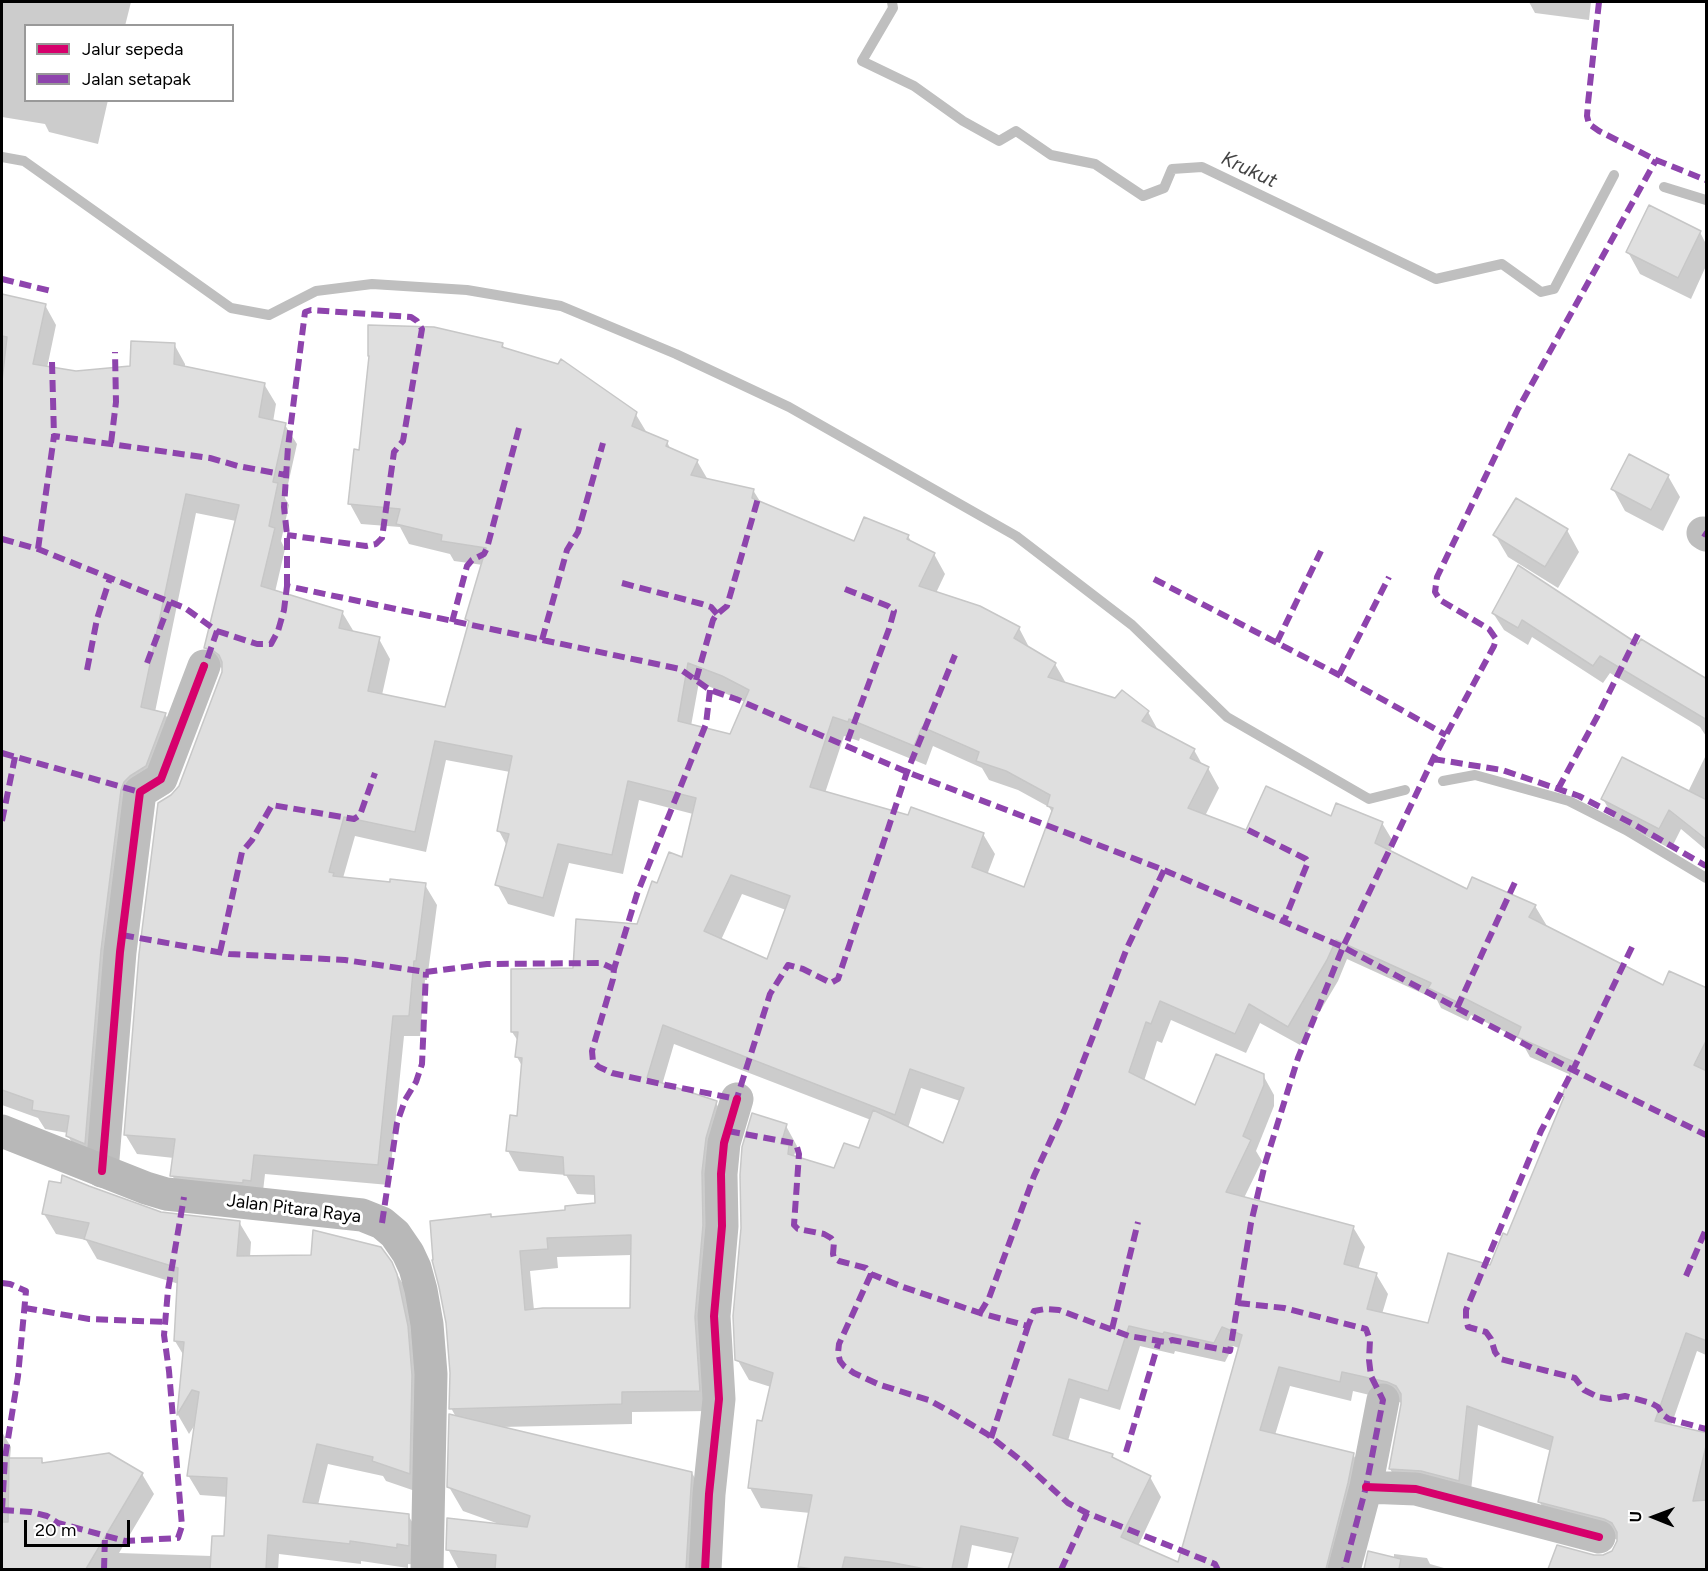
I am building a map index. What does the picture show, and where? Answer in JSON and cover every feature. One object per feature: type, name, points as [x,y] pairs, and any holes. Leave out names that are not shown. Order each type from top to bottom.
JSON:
[{"type":"main road","name":"Jalan Pitara Raya","points":[[2,1131],[146,1188],[184,1197],[362,1215],[382,1223],[394,1234],[408,1253],[415,1268],[427,1324],[431,1374],[427,1569]]},
{"type":"street","points":[[102,1171],[120,952],[140,792],[161,779],[204,666]]},
{"type":"street","points":[[705,1569],[709,1494],[719,1399],[714,1317],[722,1226],[721,1174],[724,1143],[737,1099]]},
{"type":"street","points":[[1344,1569],[1366,1487],[1383,1400]]},
{"type":"street","points":[[1366,1487],[1416,1489],[1599,1538]]},
{"type":"building","points":[[1649,205],[1701,231],[1678,278],[1626,252]]},
{"type":"building","points":[[2,294],[46,304],[33,364],[76,371],[130,366],[131,341],[175,343],[174,364],[265,383],[259,417],[286,423],[273,482],[278,483],[269,526],[275,528],[261,586],[343,611],[339,628],[380,637],[368,691],[445,707],[469,621],[465,619],[486,548],[441,541],[442,535],[396,524],[400,509],[348,504],[354,449],[359,450],[369,356],[368,325],[434,327],[503,343],[502,347],[558,364],[561,359],[637,412],[632,426],[668,441],[666,446],[698,460],[691,475],[754,489],[752,498],[854,541],[864,517],[909,535],[907,539],[935,553],[919,586],[980,606],[1020,627],[1014,638],[1056,663],[1048,677],[1115,698],[1122,690],[1149,711],[1142,721],[1195,749],[1190,758],[1209,767],[1188,808],[1246,830],[1266,786],[1331,816],[1336,803],[1383,822],[1375,843],[1467,889],[1472,877],[1536,905],[1529,917],[1663,985],[1669,971],[1707,988],[1707,1039],[1694,1065],[1707,1071],[1707,1341],[1686,1333],[1655,1421],[1707,1433],[1707,1442],[1693,1501],[1707,1500],[1707,1569],[1548,1569],[1557,1545],[1594,1555],[1603,1555],[1612,1551],[1617,1541],[1617,1532],[1612,1523],[1604,1519],[1538,1502],[1553,1437],[1467,1406],[1459,1481],[1421,1471],[1389,1469],[1401,1404],[1401,1394],[1396,1386],[1342,1372],[1340,1382],[1279,1367],[1260,1430],[1354,1453],[1326,1569],[1008,1569],[1018,1538],[961,1526],[952,1569],[925,1569],[845,1557],[842,1569],[798,1567],[812,1495],[748,1488],[757,1420],[762,1421],[773,1373],[735,1360],[733,1316],[741,1228],[740,1175],[742,1147],[752,1113],[787,1124],[781,1144],[789,1145],[788,1154],[834,1168],[844,1143],[859,1148],[873,1110],[943,1143],[964,1088],[910,1069],[895,1115],[663,1025],[647,1078],[717,1101],[706,1138],[702,1172],[703,1225],[695,1317],[700,1391],[622,1392],[622,1404],[449,1409],[450,1373],[446,1323],[432,1260],[430,1221],[491,1214],[491,1217],[565,1210],[565,1206],[595,1203],[594,1176],[564,1175],[563,1157],[506,1151],[510,1115],[517,1116],[522,1058],[515,1057],[518,1032],[511,1032],[511,969],[573,968],[576,919],[637,924],[652,881],[657,883],[669,852],[682,857],[696,798],[628,781],[612,855],[558,844],[543,898],[495,885],[509,834],[497,831],[512,756],[435,741],[415,832],[344,817],[329,872],[334,873],[333,876],[426,883],[416,961],[414,961],[409,1016],[393,1016],[378,1165],[254,1155],[251,1181],[243,1180],[243,1183],[170,1176],[175,1139],[124,1135],[139,954],[158,803],[171,795],[179,786],[222,672],[219,655],[211,649],[204,648],[239,505],[186,494],[141,707],[166,713],[146,766],[130,776],[124,782],[121,790],[101,950],[85,1144],[66,1136],[69,1116],[32,1110],[33,1101],[2,1090],[2,381],[7,337],[2,336]],"holes":[[[688,663],[722,676],[749,690],[730,734],[678,721]],[[833,717],[848,722],[849,719],[914,746],[922,727],[979,752],[976,761],[1006,771],[1050,795],[1047,806],[1053,808],[1024,887],[972,867],[984,833],[911,807],[908,815],[810,787]],[[731,875],[790,896],[767,959],[704,931]],[[1336,940],[1431,983],[1428,988],[1457,1002],[1460,996],[1521,1027],[1517,1037],[1574,1062],[1562,1096],[1564,1097],[1507,1235],[1503,1233],[1490,1265],[1448,1253],[1428,1323],[1367,1309],[1377,1273],[1344,1264],[1354,1226],[1226,1192],[1251,1140],[1243,1136],[1264,1085],[1264,1074],[1216,1054],[1195,1105],[1129,1072],[1146,1022],[1151,1024],[1160,1001],[1235,1034],[1249,1004],[1288,1027]],[[631,1235],[630,1308],[525,1310],[520,1251],[548,1249],[547,1238]],[[1129,1326],[1214,1343],[1222,1327],[1242,1335],[1178,1562],[1121,1537],[1151,1476],[1112,1457],[1113,1454],[1053,1435],[1069,1379],[1108,1391]]]},
{"type":"building","points":[[1629,454],[1669,475],[1651,510],[1611,489]]},
{"type":"building","points":[[1516,498],[1568,529],[1545,567],[1493,535]]},
{"type":"building","points":[[1518,565],[1638,644],[1641,639],[1707,679],[1707,720],[1600,656],[1593,666],[1522,620],[1518,628],[1492,613]]},
{"type":"building","points":[[1622,757],[1707,800],[1707,840],[1669,810],[1659,829],[1601,799]]},
{"type":"building","points":[[62,1175],[161,1212],[240,1221],[237,1256],[311,1255],[313,1230],[381,1247],[392,1262],[397,1274],[408,1326],[412,1375],[410,1474],[372,1461],[373,1457],[317,1444],[303,1502],[409,1514],[409,1546],[397,1544],[397,1548],[350,1541],[350,1544],[268,1535],[266,1569],[210,1569],[212,1536],[224,1536],[227,1478],[187,1476],[199,1392],[192,1390],[177,1415],[184,1342],[174,1341],[178,1268],[84,1239],[89,1223],[42,1214],[49,1181],[61,1183]]},
{"type":"building","points":[[449,1414],[692,1472],[686,1569],[495,1569],[496,1555],[446,1550],[447,1518],[527,1527],[530,1516],[447,1487]]},
{"type":"building","points":[[109,1453],[143,1473],[86,1569],[2,1569],[2,1522],[8,1522],[9,1458],[42,1458],[42,1463]]},
{"type":"building","points":[[1368,1551],[1401,1559],[1399,1569],[1364,1569]]},
{"type":"waterway","name":"Krukut","points":[[892,2],[893,8],[862,61],[914,86],[963,121],[999,141],[1016,131],[1051,155],[1095,164],[1143,196],[1164,188],[1172,169],[1202,167],[1436,279],[1502,264],[1541,292],[1554,289],[1614,175]]},
{"type":"waterway","points":[[2,157],[24,161],[231,308],[269,315],[316,291],[372,284],[467,290],[561,306],[676,354],[789,407],[1016,536],[1132,625],[1227,717],[1369,799],[1405,790]]},
{"type":"waterway","name":"Krukut","points":[[1664,187],[1706,200]]},
{"type":"waterway","points":[[1443,781],[1475,775],[1569,801],[1626,830],[1706,878]]},
{"type":"marked path","points":[[1599,2],[1588,103],[1589,124],[1656,160],[1706,180]]},
{"type":"marked path","points":[[728,1131],[793,1143],[797,1147],[799,1154],[794,1225],[798,1229],[824,1234],[831,1238],[834,1242],[834,1258],[839,1261],[866,1268],[871,1274],[903,1287],[980,1313],[1028,1326],[1034,1311],[1059,1310],[1129,1336],[1167,1342],[1172,1340],[1230,1351],[1251,1223],[1265,1164],[1298,1058],[1343,947],[1433,759],[1496,639],[1489,629],[1440,600],[1435,592],[1437,577],[1518,409],[1656,160]]},
{"type":"marked path","points":[[2,279],[51,291]]},
{"type":"marked path","points":[[287,535],[366,546],[376,544],[382,538],[394,452],[403,441],[422,329],[411,317],[311,310],[305,312],[288,447],[284,507],[287,535],[287,586]]},
{"type":"marked path","points":[[111,443],[116,402],[115,352]]},
{"type":"marked path","points":[[52,362],[54,436]]},
{"type":"marked path","points":[[452,622],[467,566],[472,560],[484,554],[487,548],[519,428]]},
{"type":"marked path","points":[[38,549],[54,436],[210,458],[286,475]]},
{"type":"marked path","points":[[542,640],[567,550],[578,532],[603,443]]},
{"type":"marked path","points":[[696,680],[713,620],[727,606],[759,495]]},
{"type":"marked path","points":[[2,539],[38,549],[185,608],[217,631],[203,671]]},
{"type":"marked path","points":[[1277,642],[1321,551]]},
{"type":"marked path","points":[[1339,675],[1389,577]]},
{"type":"marked path","points":[[87,670],[97,619],[110,578]]},
{"type":"marked path","points":[[1154,579],[1339,675],[1446,735]]},
{"type":"marked path","points":[[622,583],[702,604],[711,607],[717,614]]},
{"type":"marked path","points":[[217,631],[257,644],[271,644],[278,631],[284,610],[287,586],[680,669],[710,690],[907,772],[1164,870],[1343,947],[1573,1070],[1706,1135]]},
{"type":"marked path","points":[[845,589],[888,606],[894,611],[846,745]]},
{"type":"marked path","points":[[147,663],[170,602]]},
{"type":"marked path","points":[[1558,789],[1638,634]]},
{"type":"marked path","points":[[735,1104],[770,994],[788,965],[803,969],[831,983],[838,979],[907,772],[955,655]]},
{"type":"marked path","points":[[710,690],[706,724],[637,894],[592,1051],[593,1062],[612,1073],[737,1099]]},
{"type":"marked path","points":[[2,753],[140,792]]},
{"type":"marked path","points":[[2,821],[15,757]]},
{"type":"marked path","points":[[1433,759],[1502,770],[1579,796],[1706,866]]},
{"type":"marked path","points":[[220,952],[242,852],[252,840],[272,805],[354,819],[360,815],[375,773]]},
{"type":"marked path","points":[[1248,830],[1308,862],[1284,921]]},
{"type":"marked path","points":[[980,1313],[989,1298],[1034,1176],[1064,1111],[1127,948],[1164,870]]},
{"type":"marked path","points":[[1457,1008],[1516,880]]},
{"type":"marked path","points":[[122,935],[229,954],[345,960],[426,972],[487,964],[601,963],[614,969]]},
{"type":"marked path","points":[[1632,947],[1541,1131],[1466,1310],[1466,1319],[1468,1327],[1486,1332],[1500,1359],[1575,1378],[1584,1390],[1598,1397],[1610,1399],[1625,1396],[1651,1403],[1669,1419],[1706,1429]]},
{"type":"marked path","points":[[382,1223],[397,1123],[422,1064],[426,972]]},
{"type":"marked path","points":[[2,1510],[31,1512],[47,1516],[58,1523],[125,1541],[178,1538],[182,1526],[164,1335],[168,1290],[184,1197]]},
{"type":"marked path","points":[[1112,1329],[1138,1222]]},
{"type":"marked path","points":[[1686,1276],[1706,1229]]},
{"type":"marked path","points":[[871,1274],[839,1344],[838,1353],[844,1366],[880,1385],[929,1400],[987,1434],[1023,1462],[1068,1503],[1087,1513],[1215,1564],[1218,1570]]},
{"type":"marked path","points":[[2,1283],[26,1291],[18,1376],[5,1458],[2,1510]]},
{"type":"marked path","points":[[1238,1303],[1284,1308],[1366,1329],[1370,1340],[1371,1376],[1383,1400],[1366,1487],[1344,1570]]},
{"type":"marked path","points":[[25,1308],[89,1319],[166,1322]]},
{"type":"marked path","points":[[991,1438],[1028,1326]]},
{"type":"marked path","points":[[1126,1452],[1159,1341]]},
{"type":"marked path","points":[[1061,1570],[1087,1513]]},
{"type":"marked path","points":[[104,1570],[105,1536]]},
{"type":"cycle path","points":[[102,1171],[120,952],[140,792],[161,779],[204,666]]},
{"type":"cycle path","points":[[705,1570],[709,1494],[719,1399],[714,1316],[722,1226],[721,1174],[724,1143],[737,1099]]},
{"type":"cycle path","points":[[1366,1487],[1416,1489],[1599,1537]]}]
